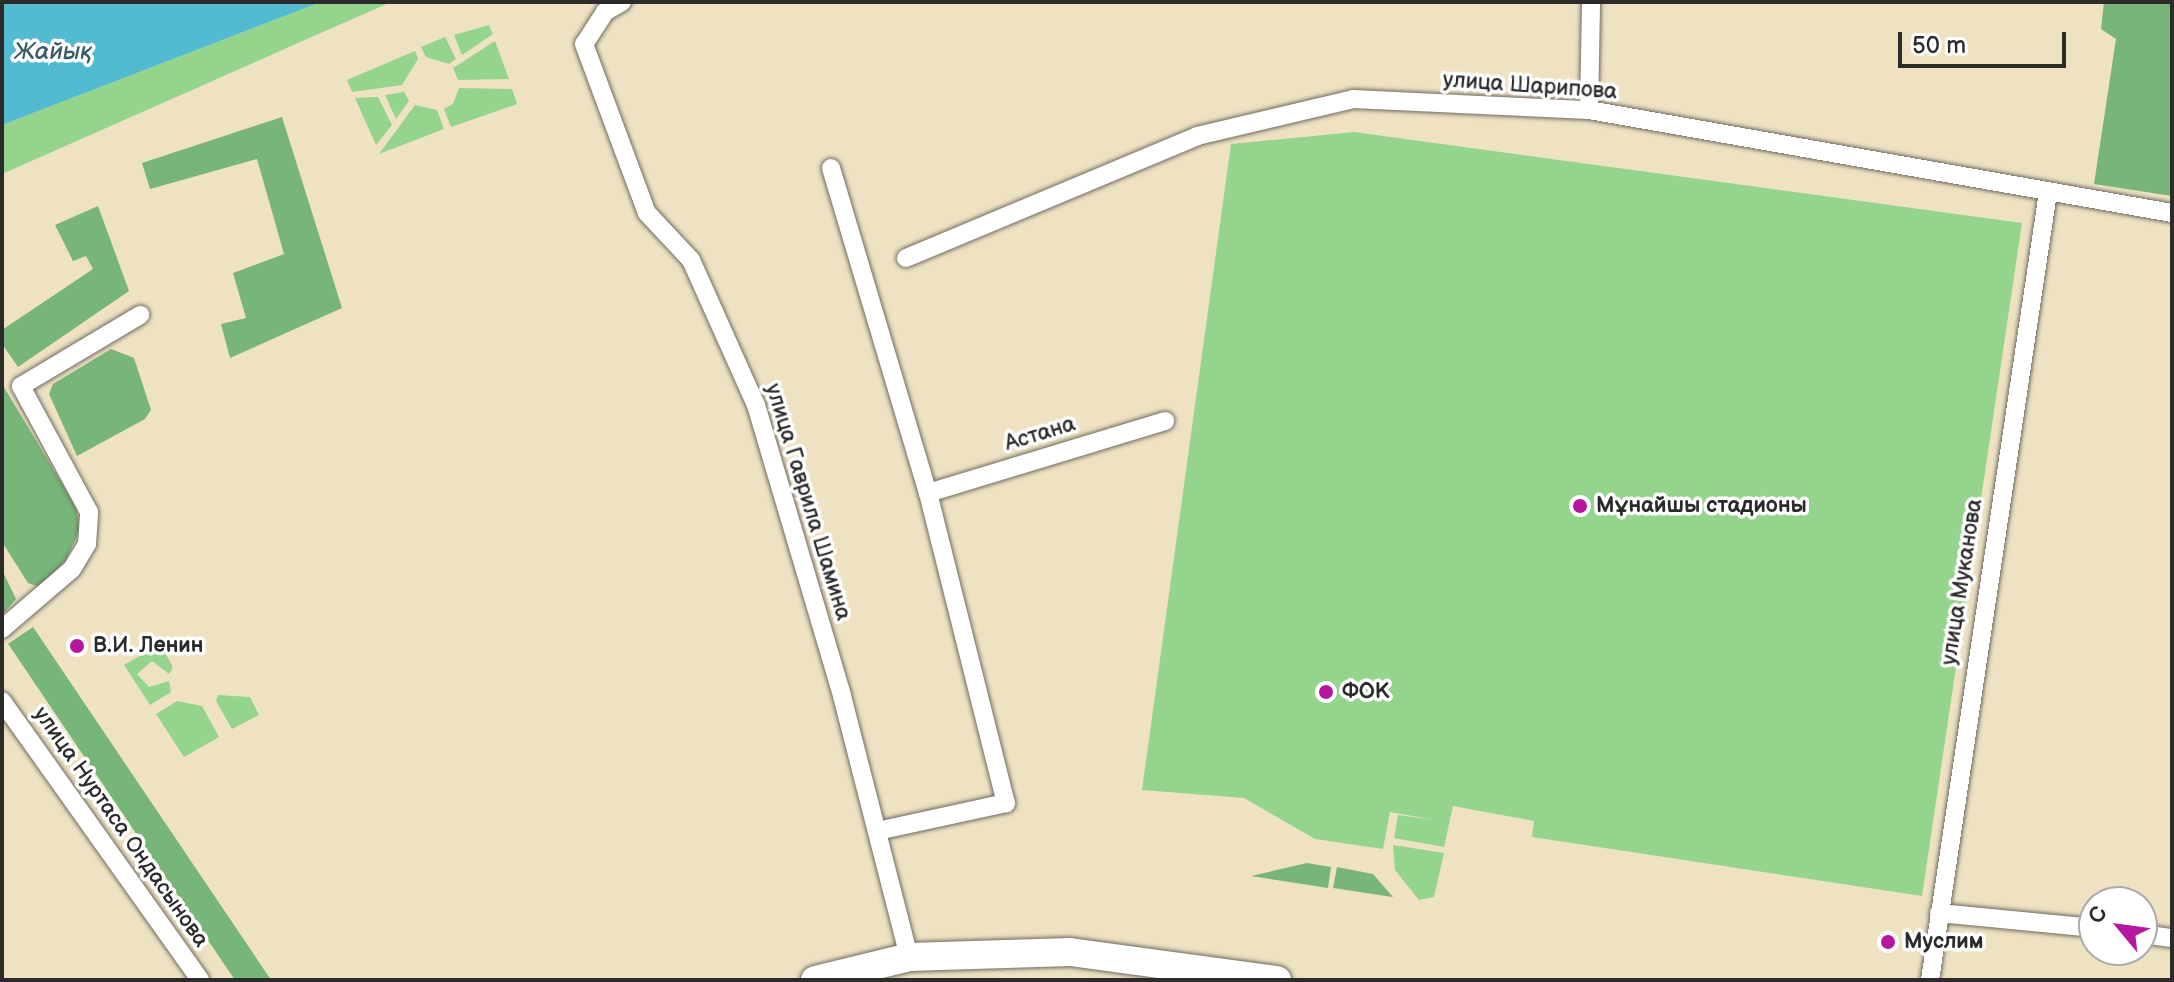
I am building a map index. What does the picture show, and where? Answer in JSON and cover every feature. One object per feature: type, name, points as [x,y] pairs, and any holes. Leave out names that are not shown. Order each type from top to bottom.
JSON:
[{"type":"main road","points":[[815,980],[909,957],[1070,952],[1277,980]]},
{"type":"street","name":"улица Гаврила Шамина","points":[[622,2],[605,12],[584,44],[647,213],[691,260],[756,405],[878,831],[909,957]]},
{"type":"street","points":[[1589,110],[1591,2]]},
{"type":"street","name":"улица Шарипова","points":[[906,258],[1197,136],[1353,99],[1589,110],[2172,213]]},
{"type":"street","points":[[831,168],[928,493],[1006,803],[878,831]]},
{"type":"street","name":"улица Муканова","points":[[1930,980],[2048,192]]},
{"type":"street","points":[[2,629],[72,569],[87,544],[89,512],[21,386],[140,315]]},
{"type":"street","name":"Астана","points":[[928,493],[1165,421]]},
{"type":"street","name":"улица Нуртаса Ондасынова","points":[[2,701],[200,980]]},
{"type":"street","points":[[1939,913],[2078,926]]},
{"type":"green space","points":[[321,2],[391,2],[2,174],[2,125]]},
{"type":"green space","points":[[2104,2],[2172,2],[2172,196],[2094,184],[2116,39],[2101,29]]},
{"type":"green space","points":[[489,25],[493,34],[462,55],[454,35]]},
{"type":"green space","points":[[445,37],[456,59],[449,64],[426,57],[421,47]]},
{"type":"green space","points":[[495,41],[509,79],[458,80],[453,68]]},
{"type":"green space","points":[[415,51],[418,59],[402,85],[352,92],[347,80]]},
{"type":"green space","points":[[459,88],[512,89],[517,104],[451,127],[444,109],[453,104]]},
{"type":"green space","points":[[404,92],[409,101],[396,119],[385,95]]},
{"type":"green space","points":[[378,97],[392,125],[376,145],[355,98]]},
{"type":"green space","points":[[415,105],[437,110],[444,129],[379,154]]},
{"type":"green space","points":[[282,117],[342,308],[230,358],[221,324],[246,318],[233,273],[284,254],[257,159],[150,189],[142,163]]},
{"type":"green space","name":"Мұнайшы стадионы","points":[[1354,132],[2022,223],[1922,896],[1532,837],[1534,821],[1453,806],[1444,847],[1394,838],[1398,815],[1435,820],[1390,812],[1383,849],[1315,839],[1244,798],[1142,790],[1231,144]]},
{"type":"green space","points":[[98,206],[129,291],[18,367],[2,344],[2,330],[93,269],[86,256],[73,261],[55,225]]},
{"type":"green space","points":[[111,349],[134,358],[151,410],[145,419],[77,456],[49,394],[53,384]]},
{"type":"green space","points":[[2,384],[76,507],[80,529],[66,560],[40,587],[28,583],[2,542]]},
{"type":"green space","points":[[2,570],[16,599],[2,615]]},
{"type":"green space","points":[[33,627],[270,979],[235,980],[8,644]]},
{"type":"green space","points":[[160,644],[173,667],[169,674],[152,661],[137,674],[149,687],[169,681],[171,692],[150,705],[124,665]]},
{"type":"green space","points":[[218,695],[250,697],[259,715],[232,729],[216,701]]},
{"type":"green space","points":[[177,701],[202,706],[219,737],[184,757],[156,714]]},
{"type":"green space","points":[[1393,845],[1444,853],[1434,897],[1419,900],[1395,870]]},
{"type":"green space","points":[[1307,863],[1331,867],[1328,888],[1251,876]]},
{"type":"green space","points":[[1337,867],[1373,874],[1393,897],[1333,888]]},
{"type":"water","name":"Жайық","points":[[2,2],[321,2],[2,125]]},
{"type":"place","name":"Мұнайшы стадионы","points":[[1580,506]]},
{"type":"place","name":"В.И. Ленин","points":[[77,646]]},
{"type":"place","name":"ФОК","points":[[1326,692]]},
{"type":"place","name":"Муслим","points":[[1888,942]]}]
